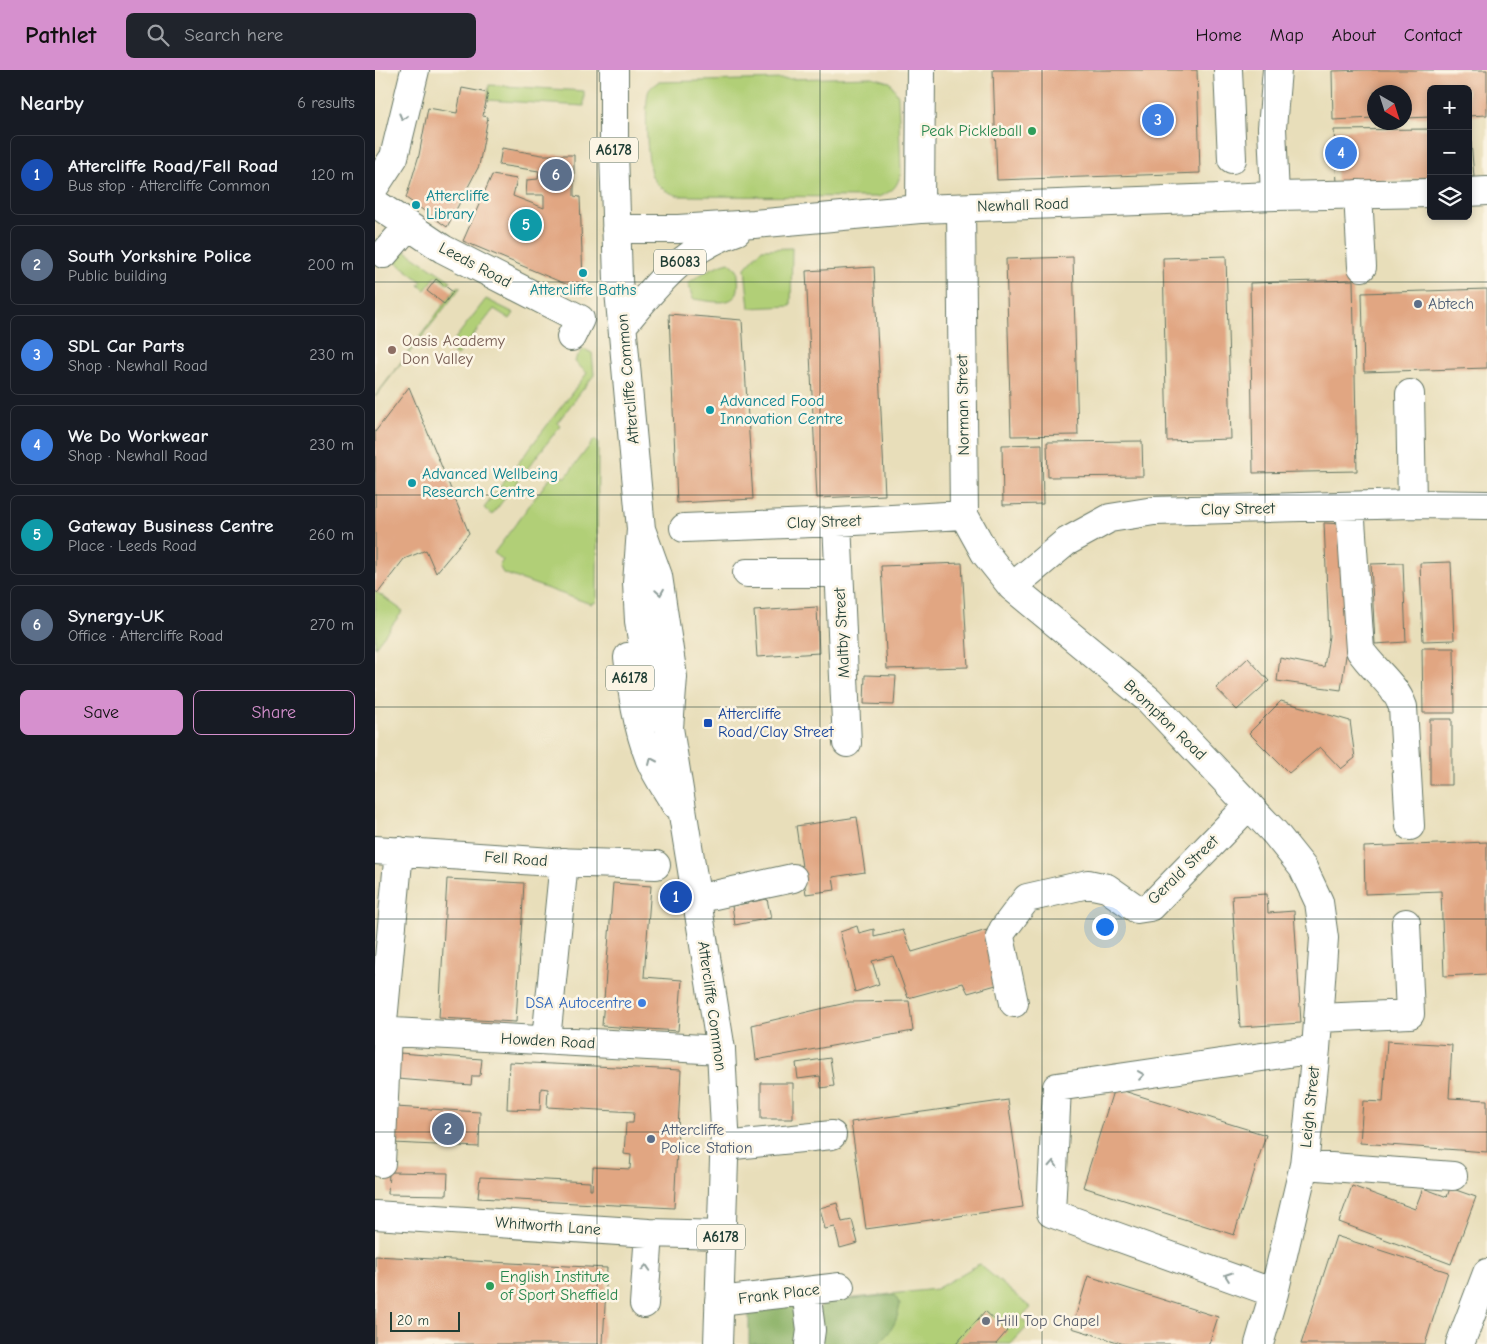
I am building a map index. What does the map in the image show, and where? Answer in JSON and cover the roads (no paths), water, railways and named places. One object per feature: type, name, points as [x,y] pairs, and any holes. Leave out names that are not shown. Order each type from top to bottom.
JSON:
[{"type":"street","points":[[375,186],[394,157],[415,70]]},
{"type":"street","name":"A6178","points":[[614,70],[616,229]]},
{"type":"street","points":[[921,70],[921,209]]},
{"type":"street","points":[[1228,70],[1232,159]]},
{"type":"street","points":[[1275,196],[1272,128],[1277,70]]},
{"type":"street","points":[[1472,192],[1487,191]]},
{"type":"street","name":"Newhall Road","points":[[616,229],[678,229],[755,224],[921,209],[1275,196],[1427,193]]},
{"type":"street","points":[[1358,194],[1362,267]]},
{"type":"street","name":"Leeds Road","points":[[375,203],[527,302],[575,328]]},
{"type":"street","name":"Norman Street","points":[[961,208],[964,515],[985,553],[1012,587]]},
{"type":"street","name":"B6083","points":[[623,325],[655,287],[682,260],[716,238],[755,224]]},
{"type":"street","points":[[385,254],[408,226]]},
{"type":"street","name":"Attercliffe Common","points":[[616,229],[618,280],[641,529],[637,583],[639,621],[649,682],[669,728],[721,1050],[724,1146],[718,1344]]},
{"type":"street","points":[[1410,394],[1412,504]]},
{"type":"street","name":"Clay Street","points":[[1012,587],[1066,542],[1110,518],[1154,511],[1412,504],[1487,505]]},
{"type":"street","points":[[1350,506],[1360,650],[1367,661],[1399,695],[1403,707],[1410,826]]},
{"type":"street","name":"Clay Street","points":[[684,528],[964,515]]},
{"type":"street","name":"Maltby Street","points":[[837,522],[847,743]]},
{"type":"street","name":"Attercliffe Common","points":[[641,529],[623,582],[624,623],[631,686],[639,726],[651,761],[683,819]]},
{"type":"street","points":[[747,573],[839,573]]},
{"type":"street","name":"Brompton Road","points":[[1012,587],[1149,700],[1275,833],[1303,868]]},
{"type":"street","name":"Gerald Street","points":[[1014,1003],[1000,937],[1025,900],[1088,884],[1107,888],[1137,909],[1150,907],[1249,805]]},
{"type":"street","points":[[381,1163],[381,1032],[387,850]]},
{"type":"street","name":"Fell Road","points":[[387,850],[656,866]]},
{"type":"street","points":[[546,1040],[564,862]]},
{"type":"street","name":"Leigh Street","points":[[1259,1344],[1274,1293],[1304,1165],[1319,1018],[1324,938],[1319,902],[1303,868]]},
{"type":"street","points":[[696,900],[793,878]]},
{"type":"street","points":[[1319,1018],[1410,1014],[1406,923]]},
{"type":"street","name":"Howden Road","points":[[381,1032],[721,1050]]},
{"type":"street","points":[[1274,1293],[1051,1213],[1057,1087],[1316,1049]]},
{"type":"street","points":[[724,1146],[832,1135]]},
{"type":"street","points":[[1304,1165],[1453,1176]]},
{"type":"street","name":"Whitworth Lane","points":[[375,1215],[721,1235]]},
{"type":"street","points":[[644,1304],[649,1232]]},
{"type":"street","points":[[1460,1344],[1487,1273]]},
{"type":"street","name":"Frank Place","points":[[719,1301],[840,1286]]},
{"type":"street","points":[[807,1291],[811,1330],[809,1344]]},
{"type":"place","name":"SDL Car Parts","points":[[1158,120]]},
{"type":"place","name":"Peak Pickleball","points":[[1032,131]]},
{"type":"place","name":"We Do Workwear","points":[[1341,153]]},
{"type":"place","name":"Synergy-UK","points":[[556,175]]},
{"type":"place","name":"Attercliffe Library","points":[[416,205]]},
{"type":"place","name":"Gateway Business Centre","points":[[526,225]]},
{"type":"place","name":"Attercliffe Baths","points":[[583,273]]},
{"type":"place","name":"Abtech","points":[[1418,304]]},
{"type":"place","name":"Oasis Academy Don Valley","points":[[392,350]]},
{"type":"place","name":"Advanced Food Innovation Centre","points":[[710,410]]},
{"type":"place","name":"Advanced Wellbeing Research Centre","points":[[412,483]]},
{"type":"place","name":"Attercliffe Road/Clay Street","points":[[708,723]]},
{"type":"place","name":"Attercliffe Road/Fell Road","points":[[676,897]]},
{"type":"place","name":"DSA Autocentre","points":[[642,1003]]},
{"type":"place","name":"South Yorkshire Police","points":[[448,1129]]},
{"type":"place","name":"Attercliffe Police Station","points":[[651,1139]]},
{"type":"place","name":"English Institute of Sport Sheffield","points":[[490,1286]]},
{"type":"place","name":"Hill Top Chapel","points":[[986,1321]]}]
